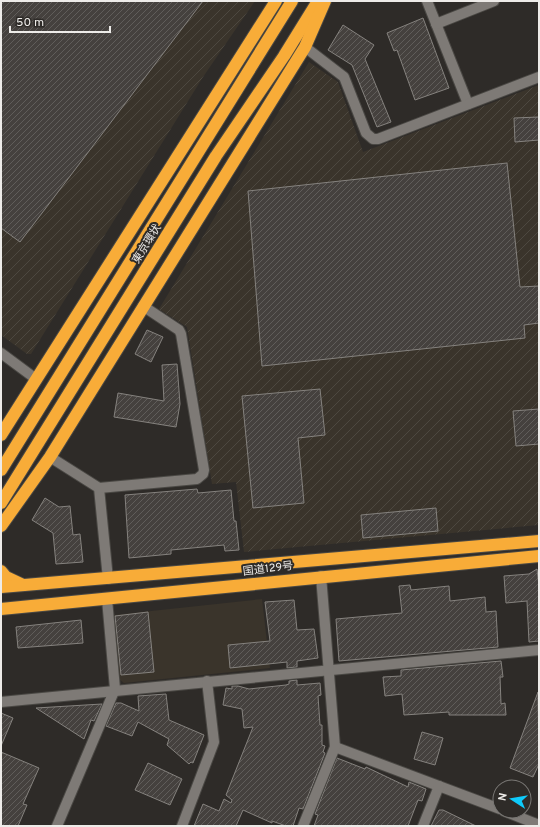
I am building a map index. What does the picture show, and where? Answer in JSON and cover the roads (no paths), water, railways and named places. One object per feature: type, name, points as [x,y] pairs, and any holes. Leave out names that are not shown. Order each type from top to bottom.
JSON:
[{"type":"highway","points":[[1,435],[276,1]]},
{"type":"highway","name":"東京環状","points":[[1,470],[292,1]]},
{"type":"highway","name":"東京環状","points":[[1,503],[216,156],[284,56],[318,1]]},
{"type":"highway","points":[[1,526],[50,457],[305,47],[325,1]]},
{"type":"highway","name":"国道129号","points":[[1,588],[539,541]]},
{"type":"highway","name":"国道129号","points":[[1,609],[321,576],[539,556]]},
{"type":"highway","points":[[1,571],[6,577],[24,586]]},
{"type":"street","points":[[427,1],[468,104]]},
{"type":"street","points":[[436,24],[494,1]]},
{"type":"street","points":[[305,47],[344,78],[366,133],[373,139],[378,139],[539,77]]},
{"type":"street","points":[[50,457],[99,488],[197,479],[203,474],[204,470],[181,334],[179,330],[143,306]]},
{"type":"street","points":[[1,353],[36,379]]},
{"type":"street","points":[[99,488],[108,579]]},
{"type":"street","points":[[303,826],[335,747],[330,669],[321,576]]},
{"type":"street","points":[[56,826],[115,689],[107,599]]},
{"type":"street","points":[[1,702],[115,689],[539,650]]},
{"type":"street","points":[[182,826],[214,742],[207,681]]},
{"type":"street","points":[[335,747],[492,807]]},
{"type":"street","points":[[423,826],[439,786]]},
{"type":"street","points":[[524,819],[539,825]]}]
